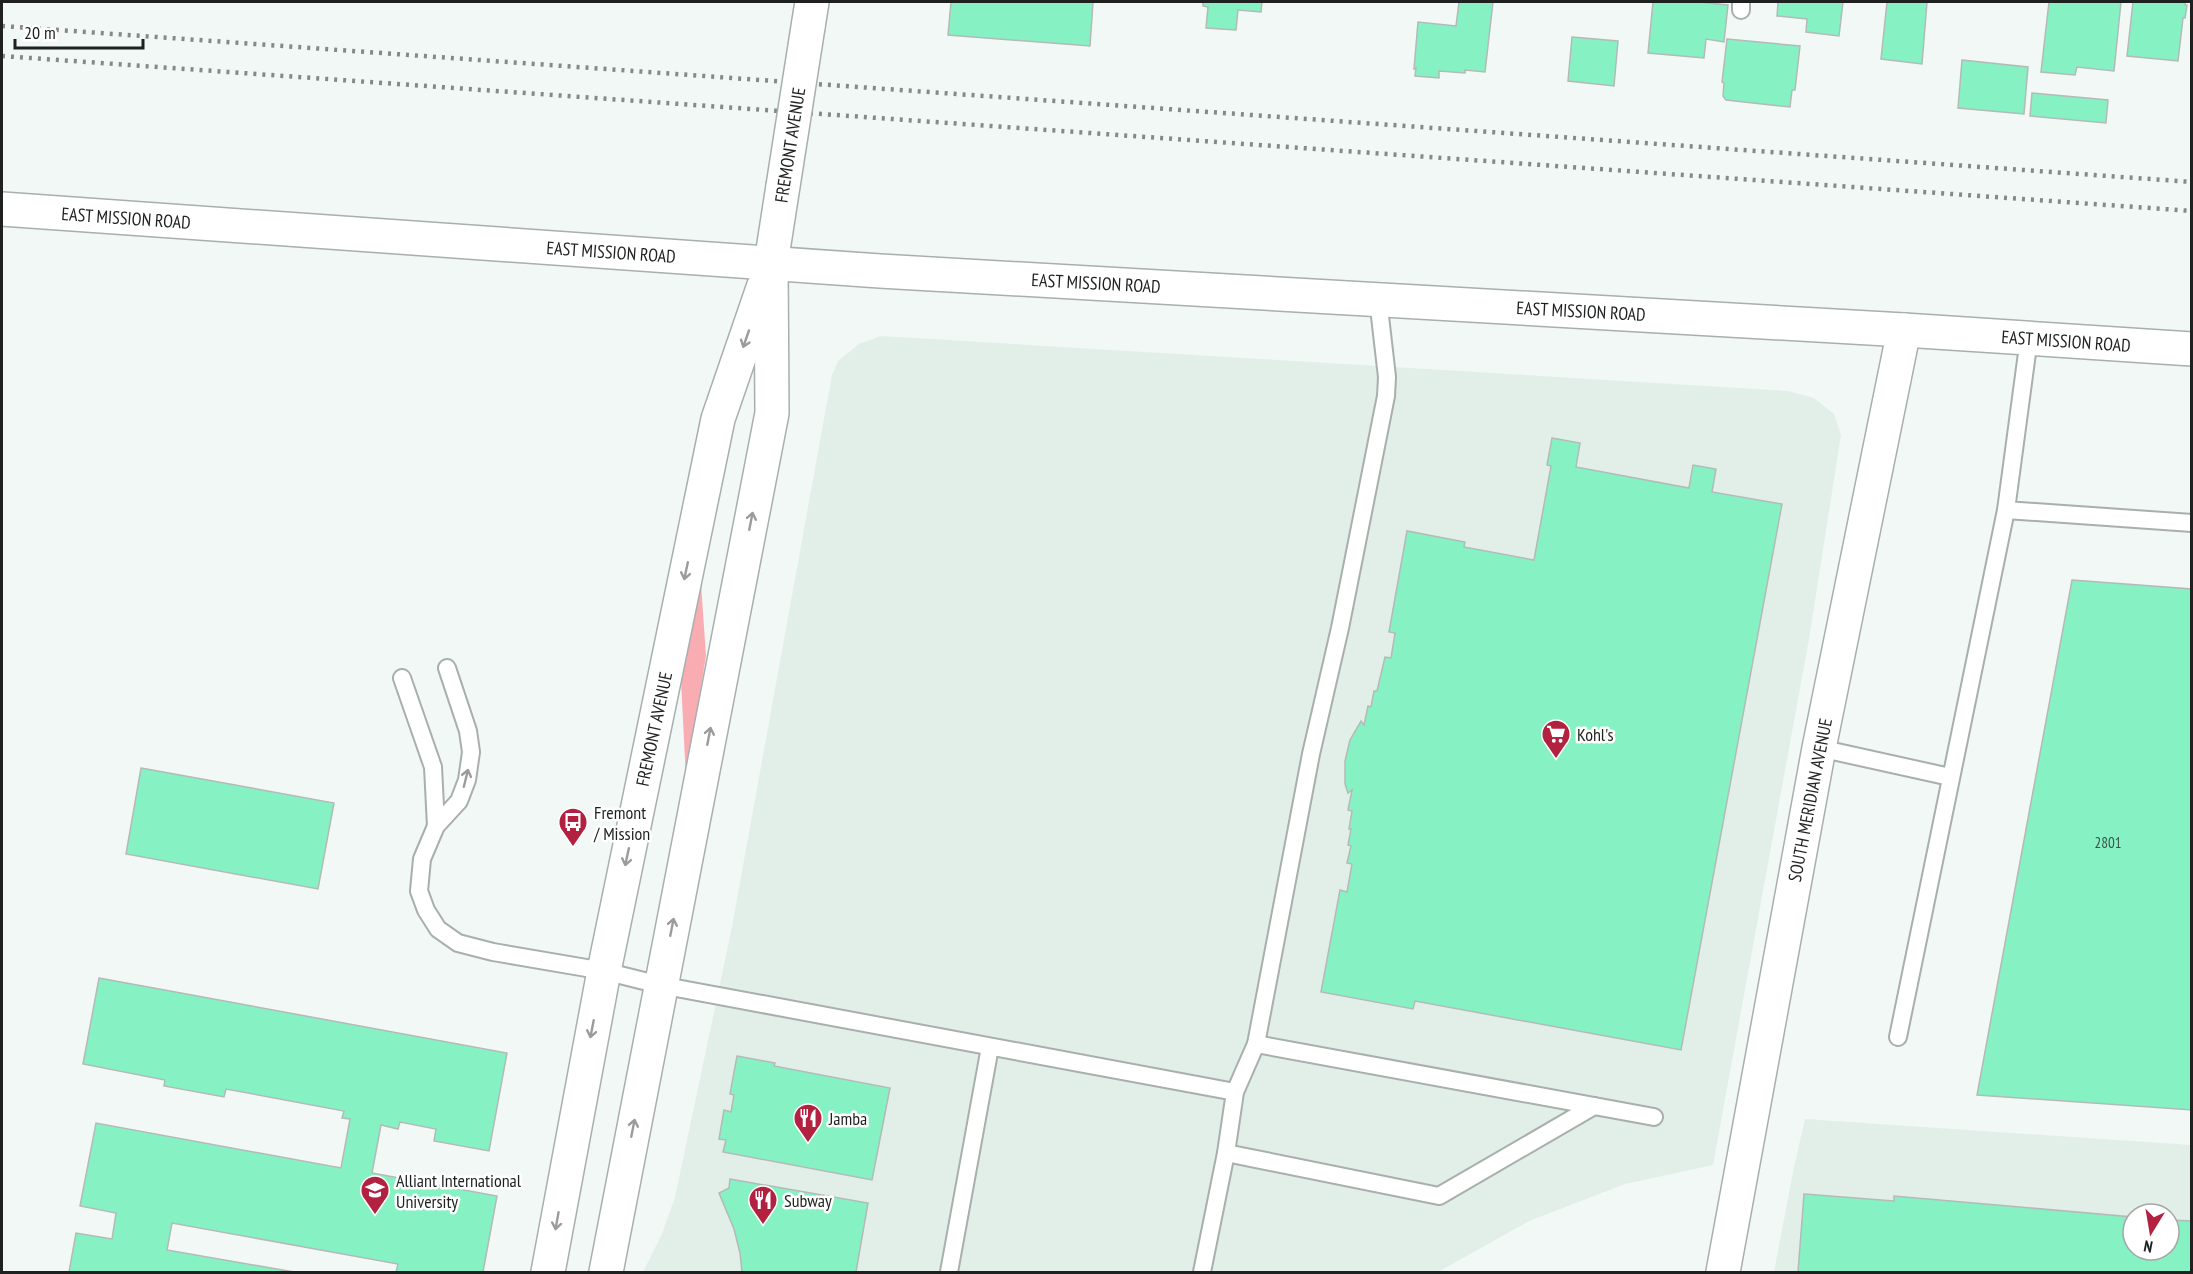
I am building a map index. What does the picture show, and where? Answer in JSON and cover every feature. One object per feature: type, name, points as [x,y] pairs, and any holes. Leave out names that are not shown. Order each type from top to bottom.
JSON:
[{"type":"main road","name":"FREMONT AVENUE","points":[[606,1272],[771,413],[771,263],[810,14]]},
{"type":"main road","name":"EAST MISSION ROAD","points":[[2,209],[771,263],[2192,349]]},
{"type":"main road","name":"FREMONT AVENUE","points":[[548,1272],[604,972],[718,419],[771,263]]},
{"type":"main road","name":"SOUTH MERIDIAN AVENUE","points":[[1723,1272],[1819,748],[1904,330]]},
{"type":"lane","points":[[1202,1272],[1226,1153],[1235,1092],[1256,1044],[1311,754],[1340,628],[1386,396],[1387,376],[1378,299]]},
{"type":"lane","points":[[1898,1037],[2006,510],[2029,338]]},
{"type":"lane","points":[[2006,510],[2192,524]]},
{"type":"lane","points":[[447,668],[468,731],[471,753],[467,780],[459,801],[436,826],[422,859],[419,891],[426,910],[438,929],[458,943],[660,985],[1235,1092]]},
{"type":"lane","points":[[402,678],[433,767],[436,826]]},
{"type":"lane","points":[[1819,748],[1950,777]]},
{"type":"lane","points":[[1256,1044],[1654,1117]]},
{"type":"lane","points":[[949,1272],[990,1047]]},
{"type":"lane","points":[[1226,1153],[1439,1196],[1594,1106]]},
{"type":"shaded area","points":[[881,336],[1788,391],[1814,398],[1834,414],[1841,435],[1809,639],[1713,1165],[1625,1184],[1529,1221],[1438,1272],[643,1272],[662,1234],[675,1197],[731,932],[832,375],[838,361],[859,344]]},
{"type":"shaded area","points":[[701,584],[706,656],[686,779],[681,681]]},
{"type":"shaded area","points":[[1805,1119],[2191,1145],[2191,1272],[1774,1272]]},
{"type":"building","points":[[951,2],[1093,2],[1090,46],[948,35]]},
{"type":"building","points":[[1203,2],[1262,2],[1261,12],[1238,10],[1236,30],[1206,28],[1208,7],[1203,6]]},
{"type":"building","points":[[1459,2],[1493,2],[1485,72],[1439,71],[1439,78],[1415,76],[1418,22],[1456,26]]},
{"type":"building","points":[[1653,2],[1699,2],[1728,5],[1724,42],[1706,39],[1704,58],[1648,53]]},
{"type":"building","points":[[1778,2],[1843,2],[1839,36],[1806,32],[1807,19],[1777,16]]},
{"type":"building","points":[[1887,2],[1927,2],[1922,64],[1881,59]]},
{"type":"building","points":[[2049,2],[2121,2],[2114,71],[2077,67],[2075,75],[2041,72]]},
{"type":"building","points":[[2133,2],[2185,2],[2187,5],[2185,18],[2183,18],[2178,61],[2127,56]]},
{"type":"building","points":[[1572,37],[1618,41],[1614,86],[1568,81]]},
{"type":"building","points":[[1727,39],[1800,46],[1795,90],[1792,90],[1790,107],[1726,100],[1723,96],[1724,83],[1722,82]]},
{"type":"building","points":[[1962,60],[2028,67],[2024,114],[1958,108]]},
{"type":"building","points":[[2032,93],[2108,100],[2106,123],[2030,116]]},
{"type":"building","points":[[1552,438],[1580,443],[1576,467],[1689,488],[1693,465],[1716,469],[1712,492],[1782,504],[1681,1050],[1415,1001],[1413,1009],[1321,992],[1340,890],[1347,892],[1352,864],[1347,863],[1351,846],[1348,845],[1352,811],[1348,810],[1352,790],[1348,793],[1345,784],[1345,761],[1350,740],[1361,721],[1364,725],[1368,706],[1371,707],[1385,657],[1391,658],[1395,633],[1389,632],[1407,531],[1465,542],[1464,547],[1534,560],[1551,466],[1547,465]]},
{"type":"building","points":[[2072,580],[2192,589],[2192,1110],[1977,1095]]},
{"type":"building","points":[[141,768],[334,803],[318,889],[126,854]]},
{"type":"building","points":[[99,978],[507,1053],[489,1151],[434,1141],[436,1129],[400,1122],[398,1129],[381,1125],[372,1173],[497,1196],[483,1272],[396,1272],[398,1264],[172,1223],[167,1250],[294,1272],[69,1272],[76,1233],[112,1239],[116,1213],[80,1206],[96,1123],[341,1168],[350,1119],[342,1118],[344,1111],[226,1089],[224,1097],[164,1086],[165,1080],[83,1064]]},
{"type":"building","points":[[737,1056],[775,1063],[774,1066],[890,1088],[872,1180],[723,1152],[726,1140],[719,1139],[724,1110],[731,1112],[734,1095],[730,1094]]},
{"type":"building","points":[[730,1179],[868,1203],[856,1272],[742,1272],[734,1229],[719,1193],[729,1188]]},
{"type":"building","points":[[1804,1194],[1894,1201],[1894,1196],[2121,1216],[2121,1262],[2181,1262],[2181,1221],[2192,1221],[2192,1272],[1798,1272]]},
{"type":"railway","points":[[2,26],[2192,182]]},
{"type":"railway","points":[[2,56],[2192,211]]},
{"type":"place","name":"Kohl's","points":[[1556,760]]},
{"type":"place","name":"Fremont / Mission","points":[[573,848]]},
{"type":"place","name":"Jamba","points":[[808,1144]]},
{"type":"place","name":"Alliant International University","points":[[375,1216]]},
{"type":"place","name":"Subway","points":[[763,1226]]}]
